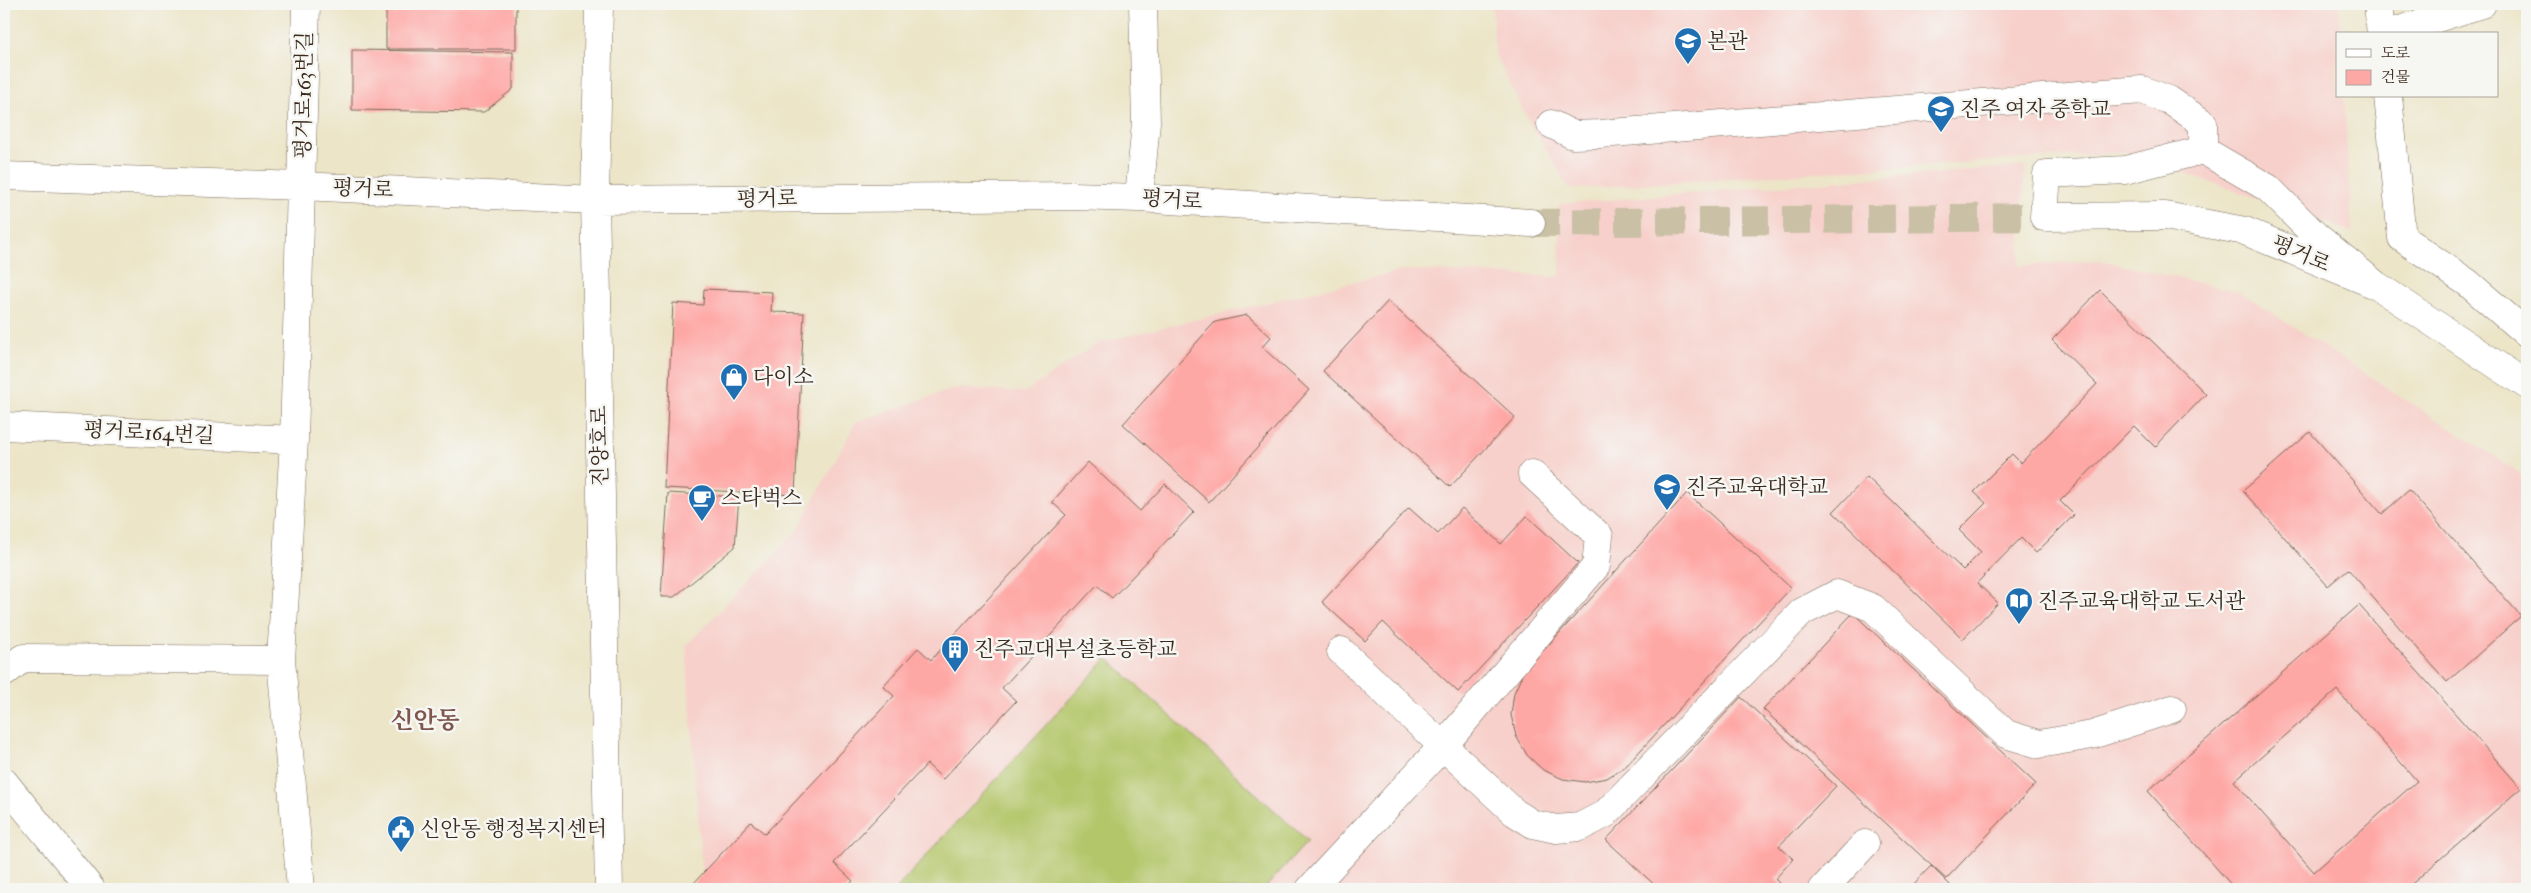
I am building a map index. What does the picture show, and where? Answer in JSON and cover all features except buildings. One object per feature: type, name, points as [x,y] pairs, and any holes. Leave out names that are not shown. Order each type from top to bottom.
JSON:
[{"type":"street","name":"평거로163번길","points":[[302,186],[306,4]]},
{"type":"street","name":"진양호로","points":[[598,4],[595,200],[609,889]]},
{"type":"street","points":[[1139,198],[1146,122],[1143,4]]},
{"type":"street","points":[[2378,4],[2382,32]]},
{"type":"street","points":[[2393,32],[2482,4]]},
{"type":"street","points":[[1551,124],[1573,135],[1600,134],[2142,90],[2169,100],[2203,124],[2204,150],[2268,188],[2315,234],[2376,285]]},
{"type":"street","points":[[2388,98],[2402,238],[2468,283],[2527,334]]},
{"type":"street","name":"평거로","points":[[2204,150],[2125,170],[2047,174],[2044,217],[2165,216],[2246,231],[2376,285],[2527,385]]},
{"type":"street","name":"평거로","points":[[4,176],[302,186],[595,200],[1063,196],[1139,198],[1531,223]]},
{"type":"street","points":[[301,889],[281,660],[294,440],[302,186]]},
{"type":"street","name":"평거로164번길","points":[[4,426],[294,440]]},
{"type":"street","points":[[1310,889],[1443,746],[1596,566],[1599,536],[1532,474]]},
{"type":"street","points":[[1341,651],[1514,812],[1534,824],[1556,829],[1580,827],[1605,814],[1802,612],[1837,594],[1873,608],[2006,734],[2039,744],[2092,735],[2172,709]]},
{"type":"street","points":[[4,673],[23,658],[281,660]]},
{"type":"street","points":[[4,782],[91,889]]},
{"type":"street","points":[[1823,889],[1865,844]]},
{"type":"shaded area","name":"진주 여자 중학교","points":[[1492,4],[2339,4],[2341,32],[2336,32],[2336,98],[2344,98],[2352,232],[2126,152],[1569,189],[1525,114],[1495,54]]},
{"type":"shaded area","name":"진주교육대학교","points":[[2025,166],[2019,266],[2099,260],[2239,292],[2519,473],[2527,490],[2527,889],[703,889],[686,646],[797,531],[856,422],[957,388],[1025,392],[1098,343],[1404,270],[1560,277],[1559,204]]},
{"type":"green space","points":[[1107,658],[1308,841],[1264,889],[896,889]]},
{"type":"tunnel","points":[[1531,223],[2044,217]]},
{"type":"place","name":"본관","points":[[1688,65]]},
{"type":"place","name":"진주 여자 중학교","points":[[1941,133]]},
{"type":"place","name":"다이소","points":[[734,401]]},
{"type":"place","name":"진주교육대학교","points":[[1667,511]]},
{"type":"place","name":"스타벅스","points":[[702,522]]},
{"type":"place","name":"진주교육대학교 도서관","points":[[2019,625]]},
{"type":"place","name":"진주교대부설초등학교","points":[[955,673]]},
{"type":"place","name":"신안동 행정복지센터","points":[[401,853]]},
{"type":"district","name":"신안동","points":[[425,720]]}]
